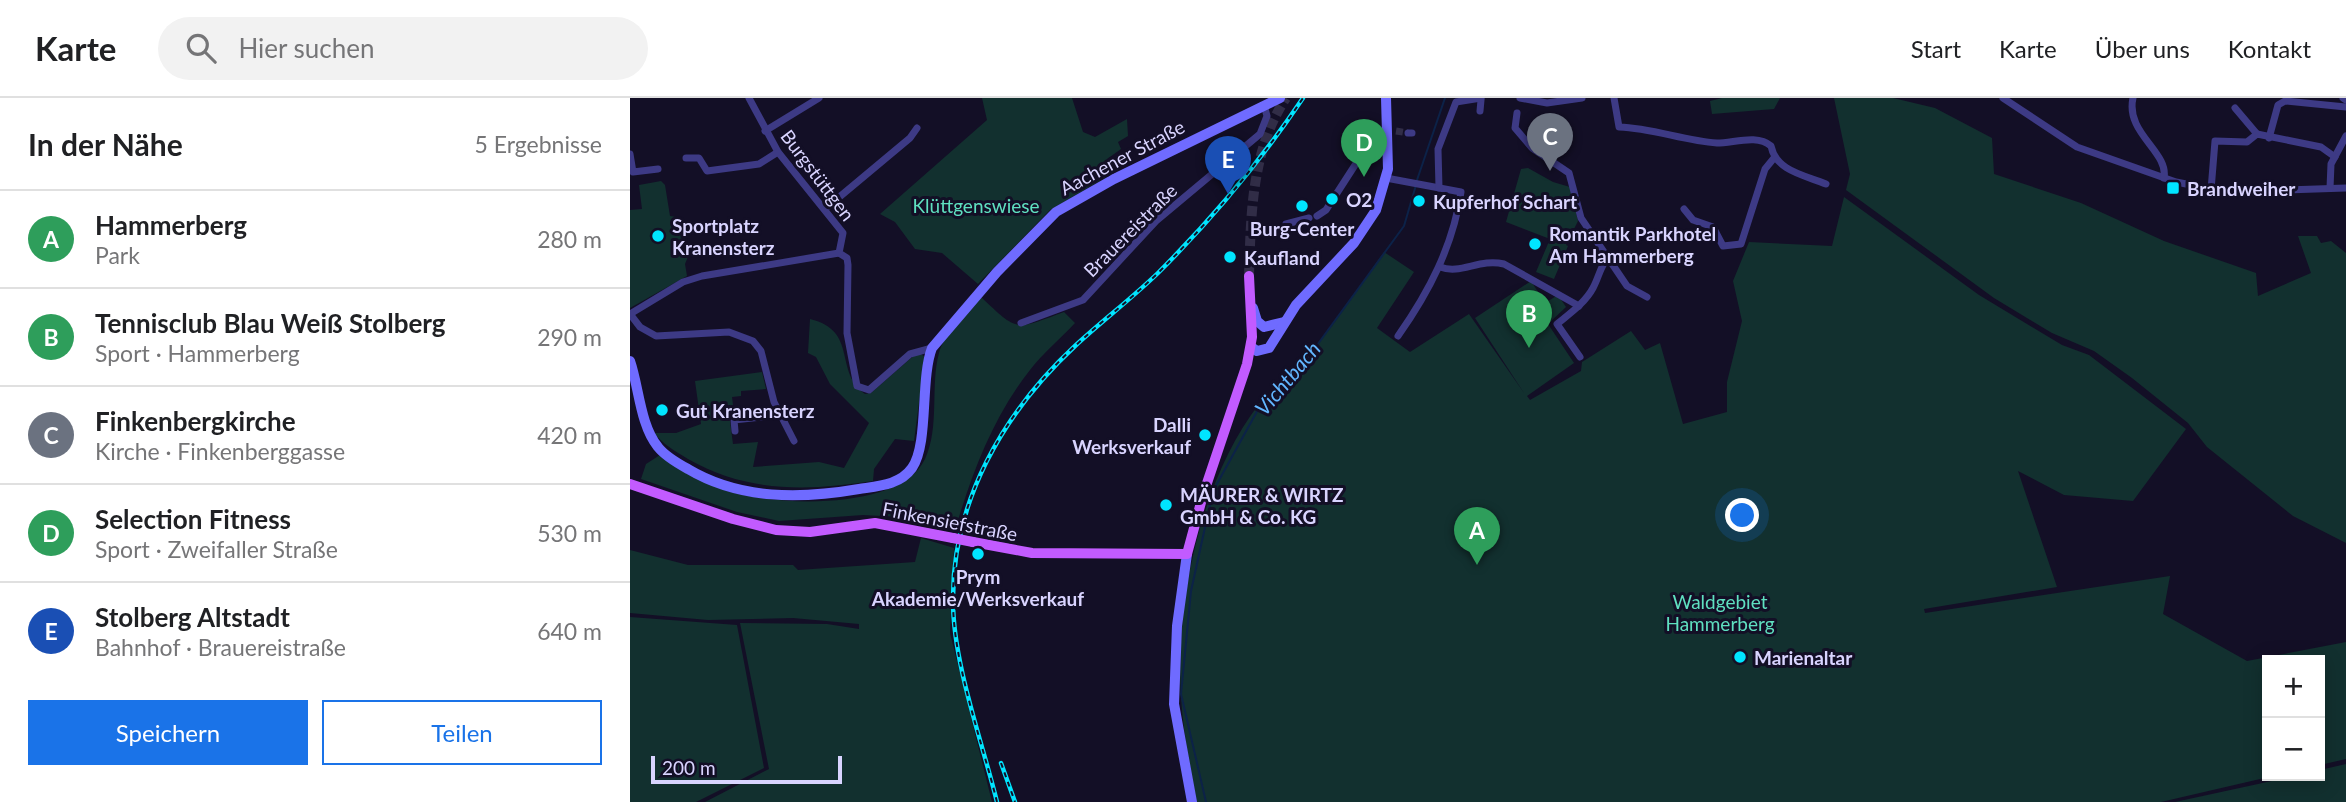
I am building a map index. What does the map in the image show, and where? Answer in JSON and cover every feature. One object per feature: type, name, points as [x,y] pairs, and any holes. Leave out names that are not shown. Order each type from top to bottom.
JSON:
[{"type":"main road","points":[[1187,554],[1251,347],[1250,276]]},
{"type":"main road","name":"Finkensiefstraße","points":[[630,484],[733,520],[776,530],[810,532],[875,523],[1032,553],[1187,554]]},
{"type":"street","name":"Burgstüttgen","points":[[749,98],[778,152],[843,233],[839,253],[847,258],[848,265],[847,332],[857,386],[869,390],[911,354],[932,348]]},
{"type":"street","points":[[765,131],[819,98]]},
{"type":"street","name":"Aachener Straße","points":[[630,361],[633,386],[654,442],[668,456],[718,484],[746,491],[789,496],[827,494],[888,484],[911,470],[918,454],[926,369],[932,348],[997,272],[1056,212],[1280,98]]},
{"type":"street","points":[[1251,347],[1273,340],[1308,291],[1354,243],[1376,210],[1386,178],[1392,131],[1386,98]]},
{"type":"street","points":[[1520,98],[1547,103],[1582,98]]},
{"type":"street","points":[[1614,98],[1619,128],[1666,132],[1704,142],[1761,140],[1771,146],[1774,158],[1781,166],[1826,184]]},
{"type":"street","points":[[2003,98],[2077,147],[2164,178],[2211,190],[2246,193],[2346,188]]},
{"type":"street","points":[[2133,98],[2135,123],[2164,167],[2164,178]]},
{"type":"street","points":[[1439,188],[1438,149],[1456,102],[1481,99],[1480,111]]},
{"type":"street","points":[[2269,138],[2278,104],[2285,101],[2346,107]]},
{"type":"street","name":"Brauereistraße","points":[[1021,323],[1083,300],[1156,221],[1260,134],[1267,116],[1264,105]]},
{"type":"street","points":[[2235,108],[2257,134],[2320,147],[2335,157]]},
{"type":"street","points":[[1517,113],[1515,128],[1523,139],[1569,173],[1581,218],[1627,286],[1647,297]]},
{"type":"street","points":[[825,209],[911,138],[917,128]]},
{"type":"street","points":[[2211,190],[2215,141],[2247,142],[2257,134]]},
{"type":"street","points":[[2330,188],[2329,173],[2346,137]]},
{"type":"street","points":[[686,158],[699,158],[707,171],[759,164],[778,152]]},
{"type":"street","points":[[630,154],[632,173],[658,169]]},
{"type":"street","points":[[1684,209],[1693,220],[1713,227],[1723,246],[1741,244],[1765,169],[1774,158]]},
{"type":"street","points":[[1286,224],[1313,217],[1326,210],[1357,162],[1366,159]]},
{"type":"street","points":[[1386,178],[1461,192],[1455,228],[1440,267],[1398,336]]},
{"type":"street","points":[[794,441],[780,415],[761,351],[748,338],[729,332],[656,336],[640,327],[630,314],[683,282],[702,276],[839,253]]},
{"type":"street","points":[[1580,358],[1557,324],[1579,306],[1593,288],[1599,269],[1608,257]]},
{"type":"street","points":[[1440,267],[1454,270],[1491,261],[1504,264],[1579,306]]},
{"type":"street","points":[[1251,303],[1259,324],[1268,328],[1284,322]]},
{"type":"street","points":[[735,431],[734,420],[780,415]]},
{"type":"street","points":[[1187,554],[1177,626],[1174,704],[1192,802]]},
{"type":"green space","name":"Klüttgenswiese","points":[[982,98],[1072,98],[1083,132],[1095,137],[1127,119],[1128,136],[1118,142],[1121,149],[1107,159],[1113,173],[1050,210],[978,284],[942,253],[915,249],[895,222],[880,214],[987,120]]},
{"type":"green space","points":[[1722,98],[1780,98],[1774,109],[1712,114],[1710,101]]},
{"type":"green space","points":[[1834,98],[1893,98],[1935,108],[1992,138],[1994,174],[2081,203],[2164,241],[2256,273],[2258,296],[2311,273],[2298,236],[2317,236],[2321,243],[2331,241],[2346,253],[2346,543],[2293,516],[2207,447],[2188,423],[2094,351],[2052,333],[1994,298],[1846,190],[1850,174]]},
{"type":"green space","points":[[1528,168],[1553,182],[1570,187],[1578,221],[1554,279],[1536,272],[1550,239],[1506,222],[1521,169]]},
{"type":"green space","name":"Sportplatz Kranensterz","points":[[661,181],[665,185],[670,216],[683,218],[689,254],[685,264],[687,276],[630,308],[630,210],[642,209],[639,185]]},
{"type":"green space","name":"Waldgebiet Hammerberg","points":[[1844,197],[1979,295],[2062,345],[2089,355],[2186,429],[2133,501],[2064,495],[2018,471],[2057,587],[1924,609],[1925,613],[2170,576],[2163,614],[2247,661],[2262,658],[2262,779],[2161,802],[1197,802],[1183,723],[1180,660],[1188,582],[1207,505],[1239,434],[1259,404],[1312,351],[1384,252],[1414,272],[1377,328],[1410,352],[1469,314],[1524,393],[1475,318],[1531,281],[1545,303],[1558,295],[1566,307],[1548,324],[1574,363],[1527,396],[1530,400],[1581,371],[1582,362],[1631,331],[1645,350],[1660,343],[1683,424],[1727,412],[1727,382],[1742,321],[1733,281],[1749,242],[1832,246]]},
{"type":"green space","points":[[981,297],[1003,317],[1018,325],[1026,325],[1064,312],[1075,323],[1035,364],[1005,407],[976,467],[955,530],[901,517],[863,515],[779,521],[737,512],[641,479],[646,464],[660,455],[716,487],[765,499],[829,501],[860,497],[888,489],[911,477],[925,459],[930,447],[939,353],[951,331]]},
{"type":"green space","points":[[810,319],[835,333],[855,385],[865,394],[871,393],[918,352],[925,357],[914,441],[895,439],[874,469],[873,481],[825,487],[755,484],[710,470],[688,459],[654,433],[676,433],[701,424],[695,381],[762,372],[766,389],[741,391],[741,396],[732,397],[733,405],[728,406],[733,444],[758,442],[753,467],[819,462],[844,468],[869,423],[830,384],[816,357],[808,353]]},
{"type":"green space","points":[[921,538],[954,548],[950,633],[992,802],[705,802],[769,769],[740,623],[827,624],[859,629],[859,624],[793,618],[708,620],[630,613],[630,550],[688,565],[793,565],[798,570],[915,562]]},
{"type":"green space","points":[[630,617],[737,625],[764,768],[696,802],[630,802]]},
{"type":"green space","name":"Waldgebiet Hammerberg","points":[[2346,642],[2346,759],[2325,764],[2325,655],[2278,655]]},
{"type":"green space","points":[[2346,764],[2346,802],[2175,802],[2272,781],[2325,781],[2325,769]]},
{"type":"waterway","name":"Vichtbach","points":[[1417,180],[1445,98]]},
{"type":"waterway","name":"Vichtbach","points":[[1206,802],[1181,694],[1191,591],[1213,491],[1260,406],[1304,363],[1404,226],[1416,185]]},
{"type":"tunnel","points":[[1249,276],[1252,207],[1259,162],[1274,118],[1286,98]]},
{"type":"tunnel","points":[[1396,131],[1408,133]]},
{"type":"railway","points":[[997,802],[969,702],[954,625],[955,564],[972,494],[1004,430],[1025,400],[1075,346],[1148,283],[1178,253],[1235,189],[1303,98]]},
{"type":"railway","points":[[1001,763],[1015,802]]},
{"type":"place","name":"Finkenbergkirche","points":[[1550,171]]},
{"type":"place","name":"Selection Fitness","points":[[1364,177]]},
{"type":"place","name":"Brandweiher","points":[[2173,188]]},
{"type":"place","name":"Stolberg Altstadt","points":[[1228,194]]},
{"type":"place","name":"O2","points":[[1332,199]]},
{"type":"place","name":"Kupferhof Schart","points":[[1419,201]]},
{"type":"place","name":"Burg-Center","points":[[1302,206]]},
{"type":"place","name":"Sportplatz Kranensterz","points":[[658,236]]},
{"type":"place","name":"Romantik Parkhotel Am Hammerberg","points":[[1535,244]]},
{"type":"place","name":"Kaufland","points":[[1230,257]]},
{"type":"place","name":"Tennisclub Blau Weiß Stolberg","points":[[1529,348]]},
{"type":"place","name":"Gut Kranensterz","points":[[662,410]]},
{"type":"place","name":"Dalli Werksverkauf","points":[[1205,435]]},
{"type":"place","name":"MÄURER & WIRTZ GmbH & Co. KG","points":[[1166,505]]},
{"type":"place","name":"Prym Akademie/Werksverkauf","points":[[978,554]]},
{"type":"place","name":"Hammerberg","points":[[1477,565]]},
{"type":"place","name":"Marienaltar","points":[[1740,657]]}]
